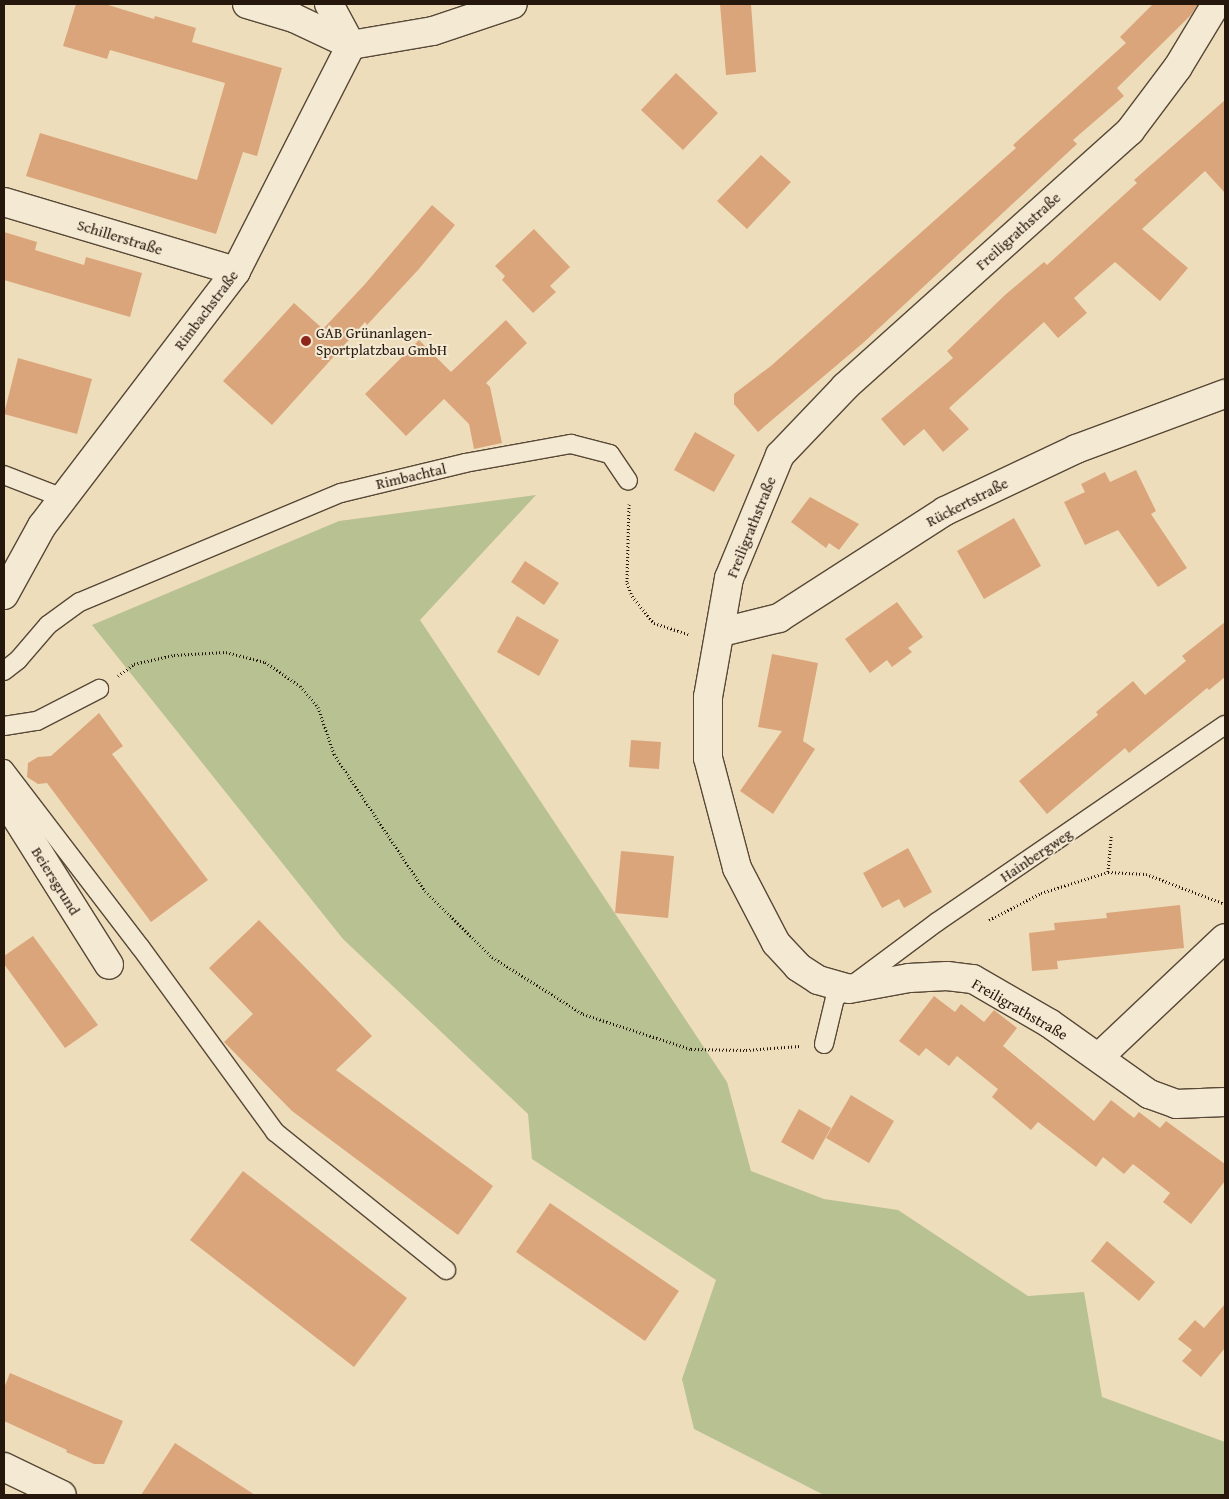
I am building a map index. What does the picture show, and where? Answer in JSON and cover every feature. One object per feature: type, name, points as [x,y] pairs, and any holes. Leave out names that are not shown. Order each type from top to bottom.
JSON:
[{"type":"street","points":[[247,4],[294,18],[351,45],[434,31],[513,4]]},
{"type":"street","points":[[330,4],[351,45]]},
{"type":"street","name":"Freiligrathstraße","points":[[1216,4],[1178,67],[1130,131],[845,387],[780,455],[749,523],[729,578],[722,632],[708,698],[708,758],[737,868],[776,943],[798,967],[818,980],[849,989],[909,978],[947,976],[974,979],[1049,1023],[1099,1057],[1148,1094],[1176,1104],[1225,1102]]},
{"type":"street","name":"Rimbachstraße","points":[[4,595],[42,526],[236,271],[351,45]]},
{"type":"street","name":"Schillerstraße","points":[[4,202],[236,271]]},
{"type":"street","name":"Rückertstraße","points":[[722,632],[779,618],[945,510],[1076,449],[1225,394]]},
{"type":"street","name":"Beiersgrund","points":[[4,798],[109,965]]},
{"type":"street","points":[[1099,1057],[1225,938]]},
{"type":"street","points":[[4,1468],[62,1495]]},
{"type":"lane","name":"Rimbachtal","points":[[4,671],[18,660],[48,625],[80,602],[342,493],[474,462],[570,444],[610,454],[628,481]]},
{"type":"lane","points":[[4,475],[63,498]]},
{"type":"lane","points":[[4,726],[37,721],[99,689]]},
{"type":"lane","name":"Hainbergweg","points":[[824,1044],[834,998],[849,989],[937,922],[1225,725]]},
{"type":"lane","points":[[4,769],[135,940],[275,1132],[446,1270]]},
{"type":"path","points":[[628,481],[627,583],[639,608],[666,629],[702,636],[722,632]]},
{"type":"path","points":[[99,689],[134,664],[174,655],[226,652],[265,662],[300,686],[318,706],[334,754],[424,892],[492,957],[582,1014],[691,1049],[746,1050],[824,1044]]},
{"type":"path","points":[[988,920],[1041,893],[1108,872],[1146,874],[1225,904]]},
{"type":"green space","points":[[536,495],[420,620],[727,1082],[751,1171],[824,1199],[898,1210],[1028,1296],[1084,1292],[1102,1397],[1225,1442],[1225,1495],[824,1495],[694,1429],[682,1379],[716,1280],[532,1159],[528,1114],[343,939],[92,625],[339,521]]},
{"type":"building","points":[[76,4],[105,4],[154,19],[155,16],[196,28],[192,42],[282,68],[257,156],[243,152],[216,234],[26,176],[40,133],[197,180],[225,83],[110,50],[107,59],[63,46]]},
{"type":"building","points":[[720,4],[751,4],[756,72],[726,75]]},
{"type":"building","points":[[1153,4],[1198,4],[1191,15],[1117,88],[1124,96],[1073,140],[1077,144],[863,343],[758,432],[734,404],[734,394],[772,365],[1016,148],[1013,145],[1126,43],[1120,37]]},
{"type":"building","points":[[676,73],[718,113],[683,150],[641,110]]},
{"type":"building","points":[[1225,100],[1225,193],[1205,171],[1142,229],[1188,268],[1160,301],[1115,262],[1074,298],[1087,313],[1058,338],[1044,322],[949,408],[969,429],[943,452],[924,429],[904,446],[881,419],[953,358],[947,351],[1005,295],[1044,262],[1047,265],[1137,183],[1134,180]]},
{"type":"building","points":[[761,155],[791,182],[747,229],[717,201]]},
{"type":"building","points":[[432,205],[455,225],[419,269],[367,325],[365,322],[272,425],[223,381],[294,303],[323,329],[366,283]]},
{"type":"building","points":[[534,229],[570,267],[550,286],[556,292],[533,313],[502,280],[505,276],[495,266]]},
{"type":"building","points":[[4,232],[37,242],[35,250],[84,265],[86,257],[142,273],[130,317],[4,280]]},
{"type":"building","points":[[506,320],[527,343],[486,383],[490,387],[502,443],[474,449],[469,424],[444,399],[406,436],[365,394],[419,340],[451,372]]},
{"type":"building","points":[[18,358],[92,379],[77,434],[4,414]]},
{"type":"building","points":[[695,432],[735,455],[714,492],[674,470]]},
{"type":"building","points":[[1136,470],[1156,511],[1151,514],[1187,568],[1158,587],[1118,530],[1085,545],[1064,502],[1085,492],[1081,484],[1105,472],[1110,482]]},
{"type":"building","points":[[810,497],[859,524],[839,550],[829,543],[826,548],[791,522]]},
{"type":"building","points":[[1014,518],[1041,566],[984,599],[957,551]]},
{"type":"building","points":[[525,561],[559,583],[544,605],[511,582]]},
{"type":"building","points":[[897,602],[923,637],[908,648],[912,652],[892,667],[887,660],[870,673],[845,639]]},
{"type":"building","points":[[517,616],[559,640],[539,676],[497,652]]},
{"type":"building","points":[[1225,622],[1225,677],[1209,690],[1207,688],[1129,753],[1125,748],[1047,814],[1019,781],[1098,715],[1096,712],[1133,681],[1145,695],[1186,661],[1182,656]]},
{"type":"building","points":[[772,654],[818,663],[803,741],[815,749],[773,814],[740,791],[782,731],[758,727]]},
{"type":"building","points":[[99,713],[123,746],[112,754],[208,880],[151,922],[47,783],[38,784],[27,777],[28,763],[38,757],[51,756]]},
{"type":"building","points":[[631,740],[661,742],[659,769],[629,767]]},
{"type":"building","points":[[908,848],[932,892],[904,908],[899,899],[882,908],[863,873]]},
{"type":"building","points":[[621,851],[674,856],[668,918],[615,913]]},
{"type":"building","points":[[1180,905],[1184,948],[1057,961],[1058,969],[1032,971],[1029,933],[1055,930],[1054,923],[1107,918],[1106,913]]},
{"type":"building","points":[[259,920],[372,1036],[336,1070],[493,1186],[458,1235],[292,1111],[224,1042],[253,1014],[209,968]]},
{"type":"building","points":[[33,936],[98,1025],[65,1048],[4,964],[4,956]]},
{"type":"building","points":[[934,996],[955,1012],[961,1004],[984,1022],[994,1010],[1017,1028],[1003,1046],[1094,1121],[1111,1100],[1134,1118],[1139,1112],[1160,1128],[1166,1121],[1225,1164],[1225,1181],[1191,1224],[1163,1202],[1170,1193],[1133,1164],[1124,1174],[1103,1157],[1096,1167],[1038,1122],[1031,1130],[992,1097],[998,1089],[957,1056],[949,1066],[926,1048],[919,1056],[899,1041]]},
{"type":"building","points":[[851,1095],[894,1121],[869,1163],[826,1138]]},
{"type":"building","points":[[799,1109],[831,1128],[813,1160],[781,1142]]},
{"type":"building","points":[[243,1171],[407,1298],[354,1367],[190,1240]]},
{"type":"building","points":[[550,1203],[679,1291],[645,1341],[516,1252]]},
{"type":"building","points":[[1107,1241],[1155,1282],[1139,1301],[1091,1261]]},
{"type":"building","points":[[1225,1304],[1225,1348],[1201,1377],[1182,1361],[1192,1350],[1178,1339],[1195,1320],[1204,1328]]},
{"type":"building","points":[[10,1373],[123,1421],[104,1464],[94,1464],[66,1452],[67,1450],[4,1421],[4,1388]]},
{"type":"building","points":[[175,1443],[255,1495],[141,1495]]},
{"type":"place","name":"GAB Grünanlagen- Sportplatzbau GmbH","points":[[306,341]]}]
